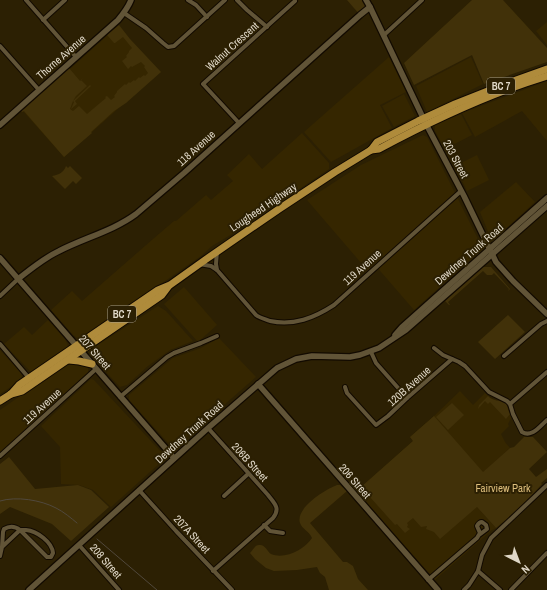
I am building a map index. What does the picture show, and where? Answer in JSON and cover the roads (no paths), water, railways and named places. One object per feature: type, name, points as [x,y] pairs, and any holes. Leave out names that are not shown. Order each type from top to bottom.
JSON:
[{"type":"highway","name":"Lougheed Highway","points":[[0,401],[11,394],[19,385],[29,378],[78,349],[158,290],[170,285],[217,251],[335,172],[371,150],[379,149],[425,121],[508,82],[547,69]]},
{"type":"highway","name":"Lougheed Highway","points":[[425,121],[547,76]]},
{"type":"highway","name":"Lougheed Highway","points":[[11,394],[22,391],[69,360],[78,349]]},
{"type":"highway","points":[[69,360],[79,361],[94,367]]},
{"type":"street","points":[[26,0],[76,57]]},
{"type":"street","points":[[43,20],[65,0]]},
{"type":"street","name":"Thorne Avenue","points":[[1,123],[118,20],[130,4],[131,0]]},
{"type":"street","points":[[188,0],[196,5],[207,17]]},
{"type":"street","points":[[124,13],[146,28],[168,47],[174,46],[225,0]]},
{"type":"street","points":[[238,0],[267,27]]},
{"type":"street","name":"203 Street","points":[[366,0],[496,262],[546,313]]},
{"type":"street","points":[[384,35],[422,0]]},
{"type":"street","name":"Walnut Crescent","points":[[239,123],[203,84],[295,2]]},
{"type":"street","name":"118 Avenue","points":[[18,279],[40,262],[59,251],[129,219],[156,198],[370,7]]},
{"type":"street","points":[[0,46],[39,90]]},
{"type":"street","name":"119 Avenue","points":[[217,270],[260,318],[277,322],[295,322],[307,319],[328,309],[345,295],[461,191]]},
{"type":"street","name":"Dewdney Trunk Road","points":[[29,590],[174,458],[277,368],[296,359],[312,356],[360,356],[379,348],[406,330],[547,198]]},
{"type":"street","name":"Dewdney Trunk Road","points":[[491,252],[547,206]]},
{"type":"street","points":[[217,251],[217,270]]},
{"type":"street","name":"207 Street","points":[[0,258],[174,458]]},
{"type":"street","points":[[199,264],[211,266],[217,270]]},
{"type":"street","points":[[0,296],[18,279]]},
{"type":"street","points":[[541,324],[546,313]]},
{"type":"street","points":[[504,356],[541,324],[547,321]]},
{"type":"street","points":[[120,397],[167,357],[217,336]]},
{"type":"street","points":[[0,344],[29,378]]},
{"type":"street","points":[[434,348],[443,355],[452,358],[465,366],[489,392],[510,404],[522,432],[528,434],[532,433],[547,420]]},
{"type":"street","points":[[370,352],[376,363],[407,398]]},
{"type":"street","name":"120B Avenue","points":[[345,387],[347,393],[376,425],[452,358]]},
{"type":"street","name":"119 Avenue","points":[[0,456],[94,367]]},
{"type":"street","points":[[510,404],[547,372]]},
{"type":"street","name":"206 Street","points":[[258,384],[438,590]]},
{"type":"street","name":"206B Street","points":[[208,428],[275,504],[277,510],[276,515],[264,525]]},
{"type":"street","points":[[224,496],[248,474]]},
{"type":"street","points":[[464,590],[478,571],[482,555],[491,538],[547,485]]},
{"type":"street","name":"207A Street","points":[[139,490],[232,590]]},
{"type":"street","points":[[213,571],[264,525],[270,531],[283,533]]},
{"type":"street","points":[[0,556],[3,532],[4,529],[9,526],[17,527],[20,530],[47,557],[50,557],[53,554],[52,548],[42,536],[26,530],[20,530],[2,547]]},
{"type":"street","points":[[428,580],[479,536]]},
{"type":"street","name":"208 Street","points":[[79,545],[119,590]]},
{"type":"street","points":[[511,590],[547,552]]},
{"type":"street","points":[[478,571],[500,590]]},
{"type":"waterway","points":[[0,501],[21,499],[43,503],[59,510],[77,523]]},
{"type":"waterway","points":[[97,539],[157,590]]},
{"type":"park label","name":"Fairview Park","points":[[503,488]]}]
